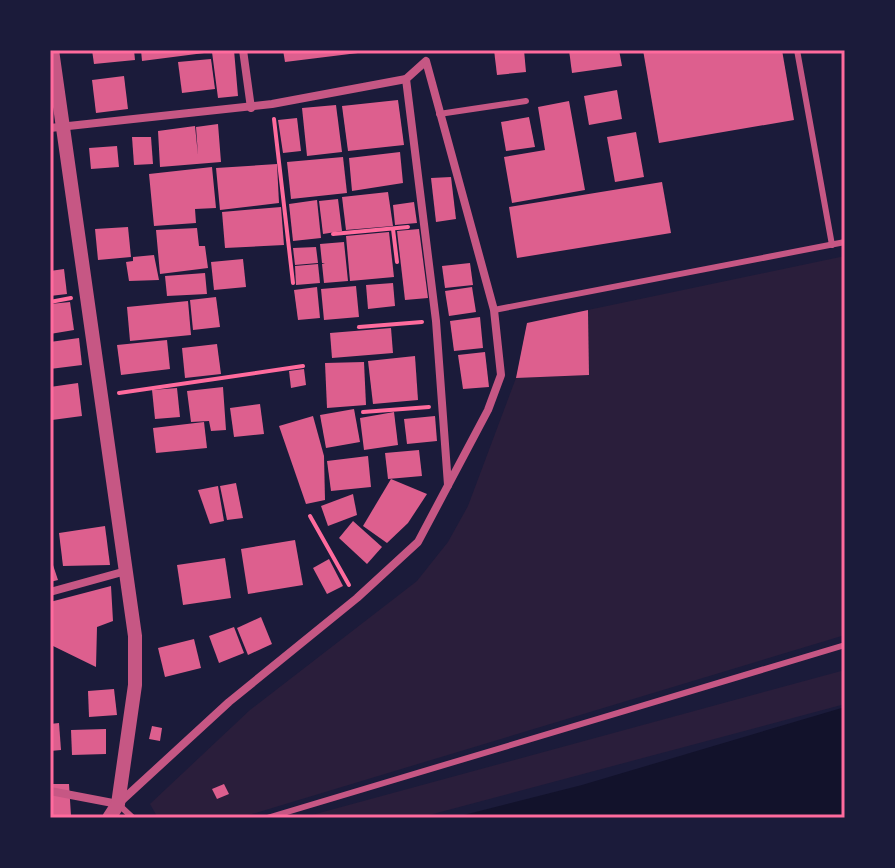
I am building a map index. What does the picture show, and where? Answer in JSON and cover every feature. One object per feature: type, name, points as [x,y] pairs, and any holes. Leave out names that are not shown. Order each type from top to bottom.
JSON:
[{"type":"street","points":[[52,50],[56,128],[101,396],[127,570],[137,662],[118,804]]},
{"type":"street","points":[[243,50],[251,108]]},
{"type":"street","points":[[56,128],[251,108],[406,79],[426,61],[494,310],[501,375],[488,410],[418,542],[357,598],[229,702],[118,804],[109,818]]},
{"type":"street","points":[[406,79],[436,321],[448,486]]},
{"type":"street","points":[[50,592],[127,570]]},
{"type":"street","points":[[50,791],[118,804]]},
{"type":"lane","points":[[425,50],[426,61]]},
{"type":"lane","points":[[797,50],[832,245]]},
{"type":"lane","points":[[439,114],[526,101]]},
{"type":"lane","points":[[494,310],[845,242]]},
{"type":"lane","points":[[267,818],[845,645]]},
{"type":"lane","points":[[118,804],[133,818]]},
{"type":"path","points":[[272,104],[293,283]]},
{"type":"path","points":[[333,234],[422,226]]},
{"type":"path","points":[[393,229],[397,262]]},
{"type":"path","points":[[359,327],[436,321]]},
{"type":"path","points":[[101,396],[303,366]]},
{"type":"path","points":[[363,412],[443,406]]},
{"type":"path","points":[[310,516],[357,598]]},
{"type":"shaded area","points":[[845,256],[845,635],[239,818],[158,818],[150,804],[250,710],[417,581],[448,542],[468,506],[516,378],[589,375],[588,310]]},
{"type":"shaded area","points":[[845,670],[845,704],[418,818],[301,818]]},
{"type":"shaded area","points":[[845,707],[845,818],[452,818],[582,785]]},
{"type":"building","points":[[92,50],[134,50],[135,60],[94,64]]},
{"type":"building","points":[[141,50],[234,50],[238,96],[218,98],[212,52],[142,61]]},
{"type":"building","points":[[283,50],[366,50],[366,52],[285,62]]},
{"type":"building","points":[[494,50],[524,50],[526,72],[497,75]]},
{"type":"building","points":[[569,50],[619,50],[622,66],[572,73]]},
{"type":"building","points":[[643,50],[782,50],[794,120],[659,143]]},
{"type":"building","points":[[211,59],[215,89],[182,93],[178,62]]},
{"type":"building","points":[[124,76],[128,109],[96,113],[92,80]]},
{"type":"building","points":[[617,90],[622,119],[589,125],[584,96]]},
{"type":"building","points":[[398,100],[404,145],[348,151],[342,106]]},
{"type":"building","points":[[569,101],[585,190],[512,203],[504,157],[545,150],[538,107]]},
{"type":"building","points":[[336,105],[342,152],[307,156],[302,108]]},
{"type":"building","points":[[529,117],[535,147],[506,151],[501,122]]},
{"type":"building","points":[[297,118],[301,151],[283,153],[278,120]]},
{"type":"building","points":[[218,124],[221,162],[160,167],[158,131],[195,126],[198,155],[196,127]]},
{"type":"building","points":[[636,132],[644,177],[615,182],[607,137]]},
{"type":"building","points":[[132,137],[151,137],[153,164],[134,165]]},
{"type":"building","points":[[117,146],[119,167],[91,169],[89,148]]},
{"type":"building","points":[[400,152],[403,183],[352,191],[349,158]]},
{"type":"building","points":[[343,157],[347,193],[291,199],[287,162]]},
{"type":"building","points":[[277,164],[279,203],[220,210],[216,168]]},
{"type":"building","points":[[212,167],[216,208],[195,209],[196,223],[154,226],[149,174]]},
{"type":"building","points":[[451,177],[456,219],[436,222],[431,178]]},
{"type":"building","points":[[662,182],[671,233],[517,258],[509,207]]},
{"type":"building","points":[[388,192],[393,226],[346,230],[342,197]]},
{"type":"building","points":[[338,199],[342,231],[323,234],[319,201]]},
{"type":"building","points":[[317,200],[321,238],[293,241],[289,204]]},
{"type":"building","points":[[414,202],[417,223],[395,225],[393,205]]},
{"type":"building","points":[[281,207],[284,245],[225,248],[222,212]]},
{"type":"building","points":[[128,227],[131,257],[98,260],[95,229]]},
{"type":"building","points":[[197,228],[199,246],[205,246],[208,268],[160,274],[156,230]]},
{"type":"building","points":[[419,229],[428,298],[405,300],[397,231]]},
{"type":"building","points":[[389,232],[394,277],[350,281],[346,236]]},
{"type":"building","points":[[344,242],[348,281],[324,283],[322,264],[325,263],[322,263],[320,244]]},
{"type":"building","points":[[316,247],[318,263],[295,265],[293,248]]},
{"type":"building","points":[[154,255],[159,280],[129,281],[126,262],[133,261],[133,257]]},
{"type":"building","points":[[243,259],[246,287],[214,290],[211,262]]},
{"type":"building","points":[[470,263],[473,285],[445,288],[442,266]]},
{"type":"building","points":[[318,264],[320,283],[296,285],[295,266]]},
{"type":"building","points":[[64,269],[67,294],[50,296],[50,271]]},
{"type":"building","points":[[205,273],[207,294],[167,296],[165,276]]},
{"type":"building","points":[[393,283],[395,306],[368,309],[366,285]]},
{"type":"building","points":[[356,286],[359,317],[324,320],[321,289]]},
{"type":"building","points":[[317,287],[320,318],[298,320],[294,290]]},
{"type":"building","points":[[472,287],[476,312],[449,316],[445,291]]},
{"type":"building","points":[[216,297],[220,327],[193,330],[190,300]]},
{"type":"building","points":[[188,301],[191,335],[130,341],[127,307]]},
{"type":"building","points":[[70,302],[74,330],[50,334],[50,304]]},
{"type":"building","points":[[588,310],[589,375],[516,378],[527,323]]},
{"type":"building","points":[[480,317],[483,348],[454,351],[450,321]]},
{"type":"building","points":[[391,328],[393,353],[332,358],[330,333]]},
{"type":"building","points":[[79,338],[82,365],[50,369],[50,342]]},
{"type":"building","points":[[167,340],[170,369],[121,375],[117,345]]},
{"type":"building","points":[[217,344],[221,374],[185,378],[182,348]]},
{"type":"building","points":[[485,352],[489,387],[463,389],[458,355]]},
{"type":"building","points":[[415,356],[418,400],[373,404],[368,361]]},
{"type":"building","points":[[364,362],[366,405],[327,408],[325,363]]},
{"type":"building","points":[[304,369],[306,385],[291,388],[289,371]]},
{"type":"building","points":[[78,383],[82,416],[52,420],[50,387]]},
{"type":"building","points":[[223,387],[226,430],[211,431],[209,421],[191,422],[187,391]]},
{"type":"building","points":[[177,388],[180,417],[155,419],[152,390]]},
{"type":"building","points":[[260,404],[264,434],[234,437],[230,408]]},
{"type":"building","points":[[354,409],[360,442],[326,448],[320,415]]},
{"type":"building","points":[[394,412],[398,445],[364,450],[360,418]]},
{"type":"building","points":[[313,416],[324,456],[325,500],[306,504],[279,426]]},
{"type":"building","points":[[435,416],[437,441],[407,444],[404,419]]},
{"type":"building","points":[[204,422],[207,448],[156,453],[153,428]]},
{"type":"building","points":[[419,450],[422,476],[388,479],[385,453]]},
{"type":"building","points":[[368,456],[371,487],[331,491],[327,461]]},
{"type":"building","points":[[391,479],[427,494],[408,523],[387,543],[363,526]]},
{"type":"building","points":[[236,483],[243,518],[227,520],[220,486]]},
{"type":"building","points":[[218,486],[224,521],[210,524],[198,490]]},
{"type":"building","points":[[353,494],[357,515],[328,526],[321,506]]},
{"type":"building","points":[[353,521],[382,547],[367,564],[339,538]]},
{"type":"building","points":[[105,526],[110,565],[63,566],[59,533]]},
{"type":"building","points":[[295,540],[303,585],[248,594],[241,549]]},
{"type":"building","points":[[50,556],[58,580],[50,582]]},
{"type":"building","points":[[225,558],[231,598],[183,605],[177,565]]},
{"type":"building","points":[[329,559],[343,586],[327,594],[313,568]]},
{"type":"building","points":[[111,586],[113,621],[97,627],[96,667],[51,645],[50,602]]},
{"type":"building","points":[[261,617],[272,644],[248,655],[237,628]]},
{"type":"building","points":[[234,627],[244,653],[219,663],[209,636]]},
{"type":"building","points":[[194,639],[201,668],[165,677],[158,648]]},
{"type":"building","points":[[114,689],[117,715],[89,717],[88,691]]},
{"type":"building","points":[[59,723],[61,750],[50,751],[50,724]]},
{"type":"building","points":[[152,726],[162,728],[160,741],[149,739]]},
{"type":"building","points":[[106,729],[106,754],[72,755],[71,730]]},
{"type":"building","points":[[50,784],[69,784],[71,816],[50,817]]},
{"type":"building","points":[[224,784],[229,794],[217,799],[212,789]]}]
